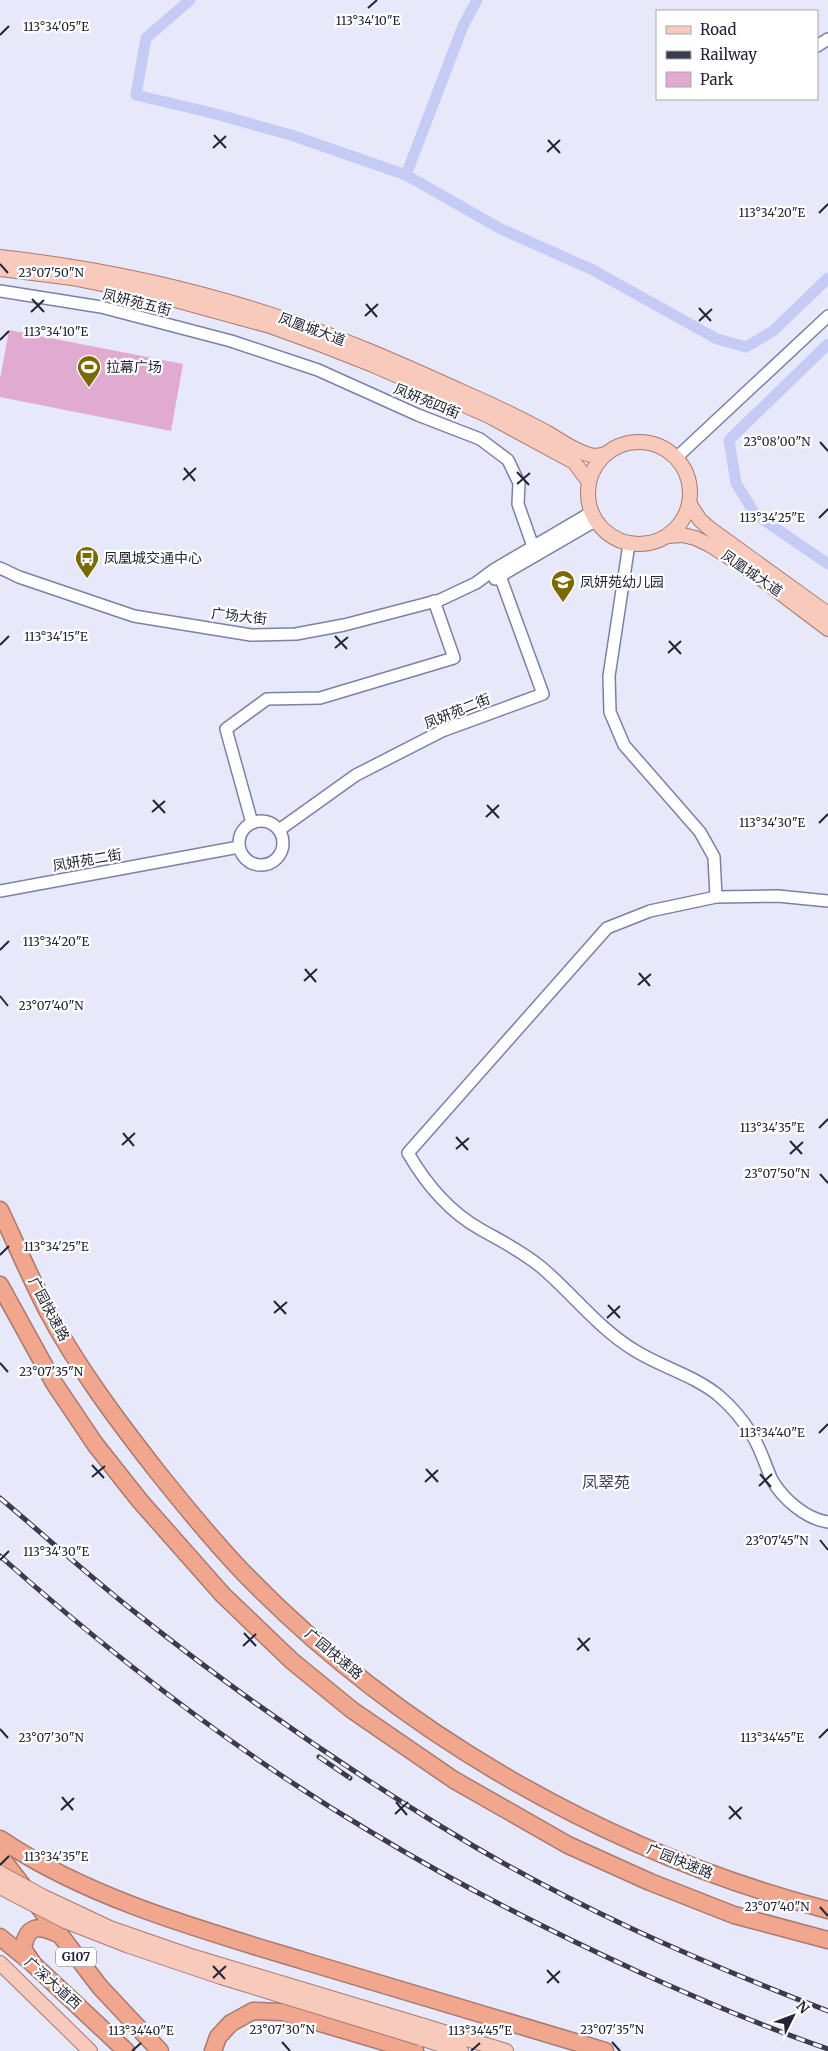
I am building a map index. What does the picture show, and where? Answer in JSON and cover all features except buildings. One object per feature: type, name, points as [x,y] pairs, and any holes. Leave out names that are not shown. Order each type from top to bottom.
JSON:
[{"type":"highway","name":"广园快速路","points":[[0,1210],[48,1312],[91,1382],[136,1445],[191,1514],[241,1569],[294,1621],[354,1673],[422,1722],[523,1788],[593,1824],[667,1857],[739,1884],[828,1910]]},
{"type":"highway","points":[[0,1285],[54,1383],[95,1444],[140,1501],[223,1595],[292,1661],[352,1710],[454,1780],[568,1844],[650,1882],[734,1915],[828,1940]]},
{"type":"highway","points":[[0,1839],[23,1854],[83,1884],[138,1907],[225,1937],[604,2051]]},
{"type":"highway","name":"广深大道西","points":[[0,1856],[100,1988],[160,2051]]},
{"type":"highway","points":[[32,1963],[23,1949],[25,1938],[30,1931],[44,1928],[58,1934]]},
{"type":"highway","name":"广深大道西","points":[[0,1937],[32,1963],[126,2051]]},
{"type":"highway","points":[[212,2051],[218,2037],[230,2023],[253,2011],[283,2012],[420,2038]]},
{"type":"main road","name":"凤凰城大道","points":[[0,258],[106,272],[172,287],[268,313],[335,338],[440,382],[514,416],[580,451],[590,455],[600,456],[605,454]]},
{"type":"main road","name":"凤凰城大道","points":[[0,269],[72,278],[157,295],[261,324],[322,345],[373,365],[489,416],[574,462],[589,482]]},
{"type":"main road","points":[[629,443],[649,443],[667,451],[676,458],[689,483],[690,503],[682,521],[668,536],[649,544],[629,544],[610,536],[594,517],[588,502],[589,482],[597,464],[605,454],[629,443]]},
{"type":"main road","name":"凤凰城大道","points":[[690,503],[700,520],[709,528],[828,614]]},
{"type":"main road","name":"凤凰城大道","points":[[668,536],[683,535],[710,545],[755,574],[828,629]]},
{"type":"main road","points":[[0,1872],[42,1896],[110,1928],[420,2038],[506,2051]]},
{"type":"main road","points":[[0,1887],[65,1921],[129,1946],[221,1977],[462,2051]]},
{"type":"main road","points":[[0,1963],[90,2051]]},
{"type":"street","name":"凤妍苑五街","points":[[0,292],[101,308],[236,343]]},
{"type":"street","points":[[676,458],[828,316]]},
{"type":"street","name":"凤妍苑四街","points":[[236,343],[318,370],[418,416],[480,439],[508,460],[518,483],[518,504],[534,551]]},
{"type":"street","name":"广场大街","points":[[0,568],[19,577],[134,616],[251,635],[296,634],[344,625],[434,602],[476,583],[496,569],[534,551],[594,517]]},
{"type":"street","points":[[629,544],[609,676],[610,712],[624,745],[700,832],[714,857],[716,897]]},
{"type":"street","name":"广场大街","points":[[476,583],[488,582],[500,576],[534,551]]},
{"type":"street","name":"凤妍苑二街","points":[[279,830],[356,775],[442,731],[543,694],[500,576]]},
{"type":"street","points":[[252,823],[226,729],[267,699],[320,698],[454,658],[434,602]]},
{"type":"street","points":[[266,822],[279,830],[282,836],[282,851],[273,862],[267,865],[252,864],[246,860],[239,847],[241,833],[252,823],[266,822]]},
{"type":"street","name":"凤妍苑二街","points":[[0,891],[239,847]]},
{"type":"street","points":[[828,901],[778,896],[716,897],[650,911],[607,928],[408,1153],[431,1189],[462,1218],[521,1252],[539,1265],[601,1326],[634,1350],[694,1380],[717,1394],[737,1413],[753,1436],[773,1481],[786,1499],[804,1513],[828,1522]]},
{"type":"green space","name":"拉幕广场","points":[[9,330],[183,364],[171,431],[0,397],[0,379]]},
{"type":"waterway","points":[[190,0],[146,38],[136,95],[212,113],[291,135],[406,175],[501,229],[593,270],[717,339],[746,347],[773,331],[828,278]]},
{"type":"waterway","points":[[406,175],[463,26],[477,0]]},
{"type":"waterway","points":[[828,344],[729,440],[736,483],[755,514],[828,564]]},
{"type":"railway","points":[[0,1498],[119,1599],[210,1670],[324,1751],[442,1827],[535,1880],[630,1928],[778,1992],[828,2011]]},
{"type":"railway","points":[[0,1556],[133,1668],[179,1703],[274,1770],[371,1832],[469,1888],[605,1956],[733,2013],[828,2049]]},
{"type":"railway","points":[[319,1757],[350,1778]]},
{"type":"place","name":"拉幕广场","points":[[89,388]]},
{"type":"place","name":"凤凰城交通中心","points":[[87,579]]},
{"type":"place","name":"凤妍苑幼儿园","points":[[563,603]]},
{"type":"district","name":"凤翠苑","points":[[606,1482]]}]
